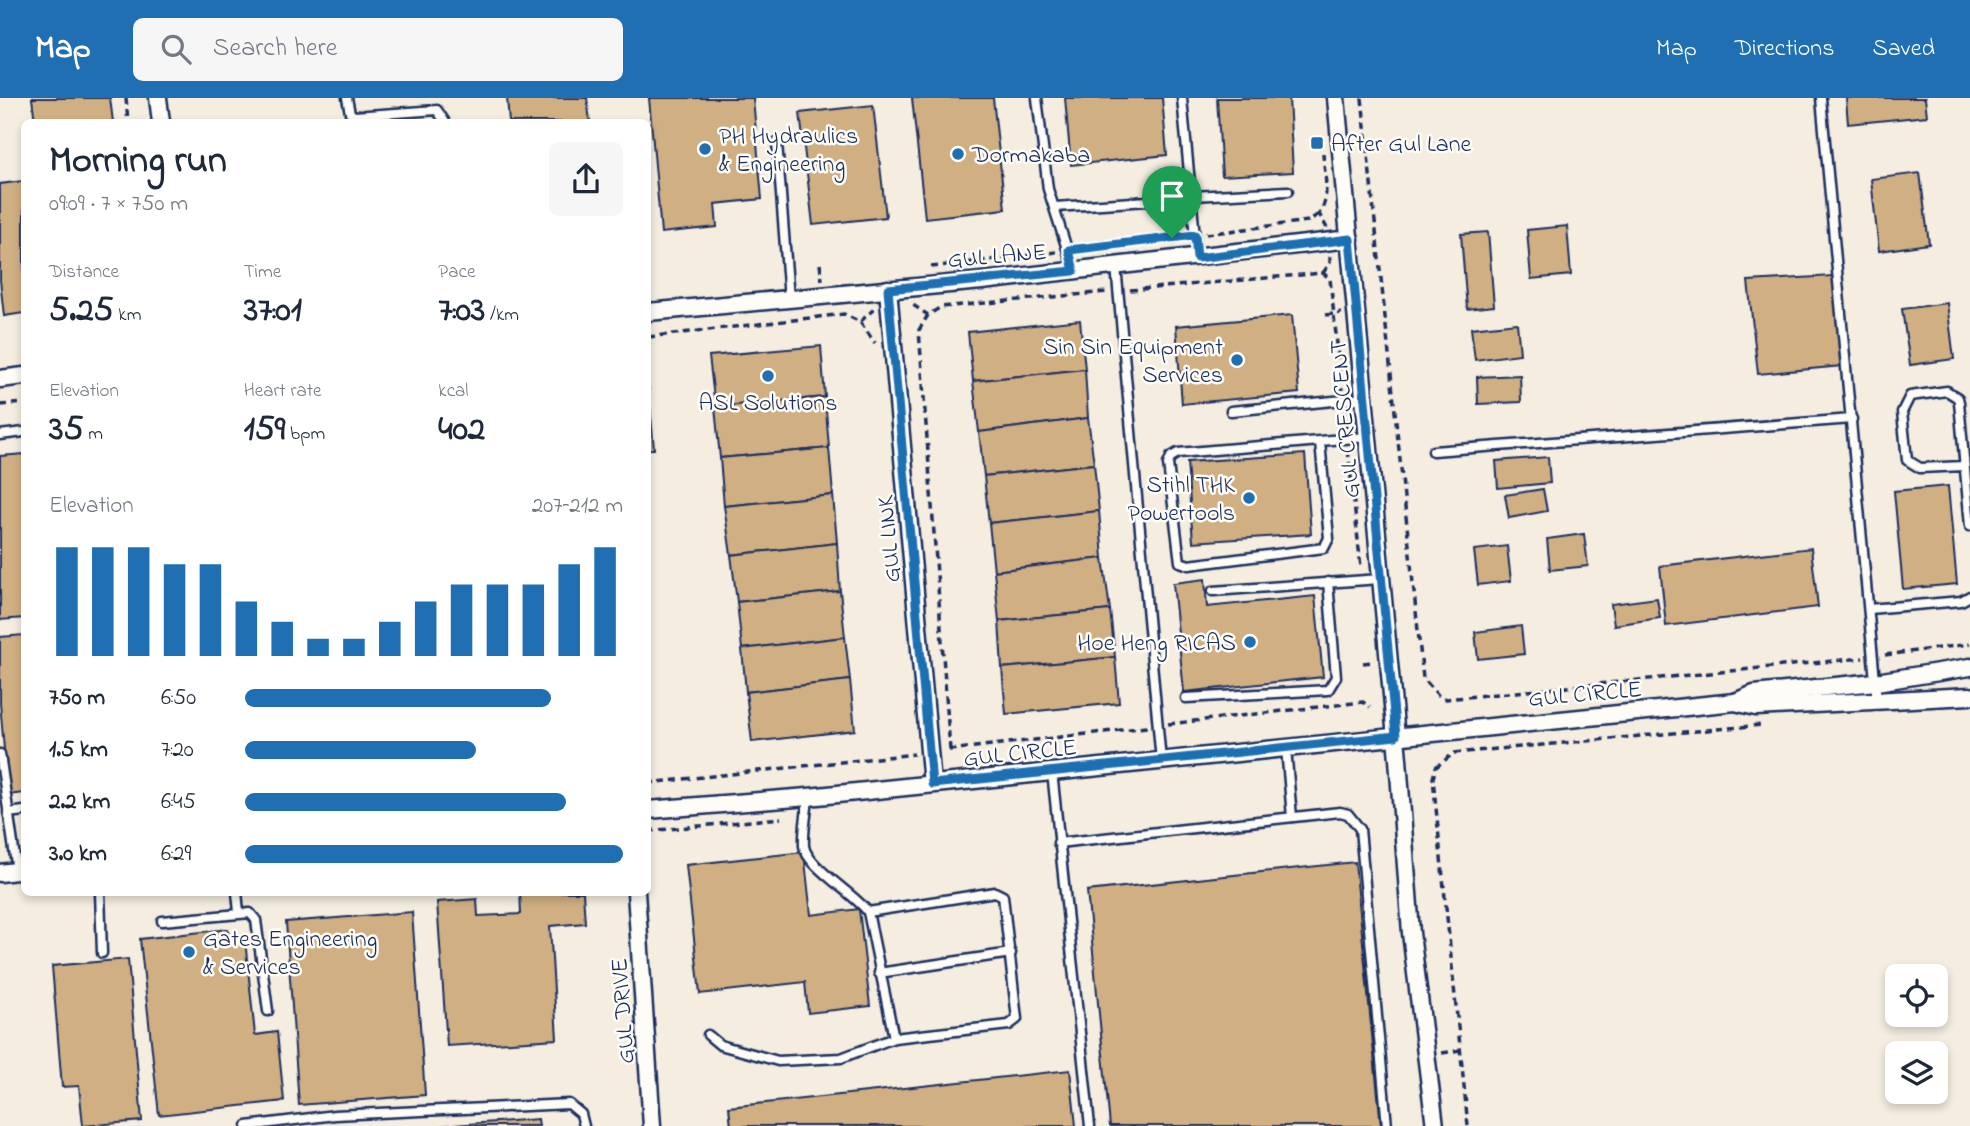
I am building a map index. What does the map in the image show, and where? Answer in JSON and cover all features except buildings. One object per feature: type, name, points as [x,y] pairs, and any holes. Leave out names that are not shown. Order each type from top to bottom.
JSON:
[{"type":"street","points":[[158,98],[161,119]]},
{"type":"street","name":"GUL CRESCENT","points":[[1336,98],[1396,736]]},
{"type":"street","name":"GUL LANE","points":[[651,312],[788,293],[888,289],[1197,258],[1350,239]]},
{"type":"street","name":"GUL LINK","points":[[888,289],[932,784]]},
{"type":"street","points":[[0,379],[21,376]]},
{"type":"street","name":"GUL CIRCLE","points":[[651,810],[808,797],[1735,702],[1754,694],[1876,682],[1970,667]]},
{"type":"street","name":"GUL CIRCLE","points":[[1735,702],[1756,707],[1970,696]]},
{"type":"street","points":[[1396,736],[1411,933],[1435,1126]]},
{"type":"street","name":"GUL DRIVE","points":[[636,896],[652,1126]]},
{"type":"lane","points":[[347,98],[350,113],[354,116],[437,110],[442,119]]},
{"type":"lane","points":[[1037,98],[1048,188],[1074,271]]},
{"type":"lane","points":[[1182,98],[1197,258]]},
{"type":"lane","points":[[1821,98],[1877,702]]},
{"type":"lane","points":[[777,142],[788,293]]},
{"type":"lane","points":[[1193,196],[1288,191]]},
{"type":"lane","points":[[1055,207],[1164,200]]},
{"type":"lane","points":[[1116,266],[1161,761]]},
{"type":"lane","points":[[1965,466],[1920,468],[1907,460],[1902,412],[1910,396],[1947,391],[1957,396],[1965,466],[1970,526]]},
{"type":"lane","points":[[1231,411],[1364,398]]},
{"type":"lane","points":[[1433,450],[1852,419]]},
{"type":"lane","points":[[0,435],[21,432]]},
{"type":"lane","points":[[1320,442],[1329,538],[1324,548],[1189,565],[1180,562],[1168,464],[1171,457],[1178,453],[1367,437]]},
{"type":"lane","points":[[1213,591],[1380,579]]},
{"type":"lane","points":[[1186,698],[1328,690],[1336,677],[1328,582]]},
{"type":"lane","points":[[1869,609],[1961,601],[1970,596]]},
{"type":"lane","points":[[1286,748],[1292,817]]},
{"type":"lane","points":[[0,754],[14,872]]},
{"type":"lane","points":[[1052,772],[1090,1126]]},
{"type":"lane","points":[[808,797],[804,849],[811,861],[857,897],[868,912],[894,1038]]},
{"type":"lane","points":[[8,813],[21,811]]},
{"type":"lane","points":[[1058,843],[1340,811],[1348,814],[1360,829],[1387,1126]]},
{"type":"lane","points":[[708,1035],[719,1045],[778,1061],[841,1058],[894,1038],[1009,1025],[1017,1019],[1003,896],[995,892],[868,912]]},
{"type":"lane","points":[[100,896],[102,953]]},
{"type":"lane","points":[[237,896],[239,912]]},
{"type":"lane","points":[[162,921],[250,913],[256,920],[268,1011]]},
{"type":"lane","points":[[879,973],[1011,953]]},
{"type":"lane","points":[[247,1126],[335,1115],[569,1104],[581,1114],[584,1126]]},
{"type":"path","points":[[126,98],[128,119]]},
{"type":"path","points":[[1362,98],[1423,678],[1429,688],[1446,699],[1874,657],[1970,644]]},
{"type":"path","points":[[929,268],[1307,221],[1319,214],[1325,205],[1323,153]]},
{"type":"path","points":[[950,750],[919,330],[928,315],[941,307],[1323,273],[1330,263],[1329,242],[1326,223],[1319,214]]},
{"type":"path","points":[[1323,273],[1329,279],[1362,580]]},
{"type":"path","points":[[788,293],[822,281]]},
{"type":"path","points":[[651,337],[844,314],[860,322],[872,309],[914,304],[928,315]]},
{"type":"path","points":[[0,405],[21,403]]},
{"type":"path","points":[[651,783],[1363,702],[1370,707]]},
{"type":"path","points":[[1468,1126],[1433,778],[1436,767],[1454,753],[1766,725]]},
{"type":"path","points":[[651,831],[807,815]]},
{"type":"place","name":"After Gul Lane","points":[[1317,143]]},
{"type":"place","name":"PH Hydraulics & Engineering","points":[[705,149]]},
{"type":"place","name":"Dormakaba","points":[[958,154]]},
{"type":"place","name":"Sin Sin Equipment Services","points":[[1237,360]]},
{"type":"place","name":"ASL Solutions","points":[[768,376]]},
{"type":"place","name":"Stihl THK Powertools","points":[[1249,498]]},
{"type":"place","name":"Hoe Heng RICAS","points":[[1250,642]]},
{"type":"place","name":"Gates Engineering & Services","points":[[189,952]]},
{"type":"route","points":[[1195,235],[1197,258],[1350,239],[1396,736],[932,784],[888,289],[1074,271],[1069,250],[1172,238],[1195,235]]}]
